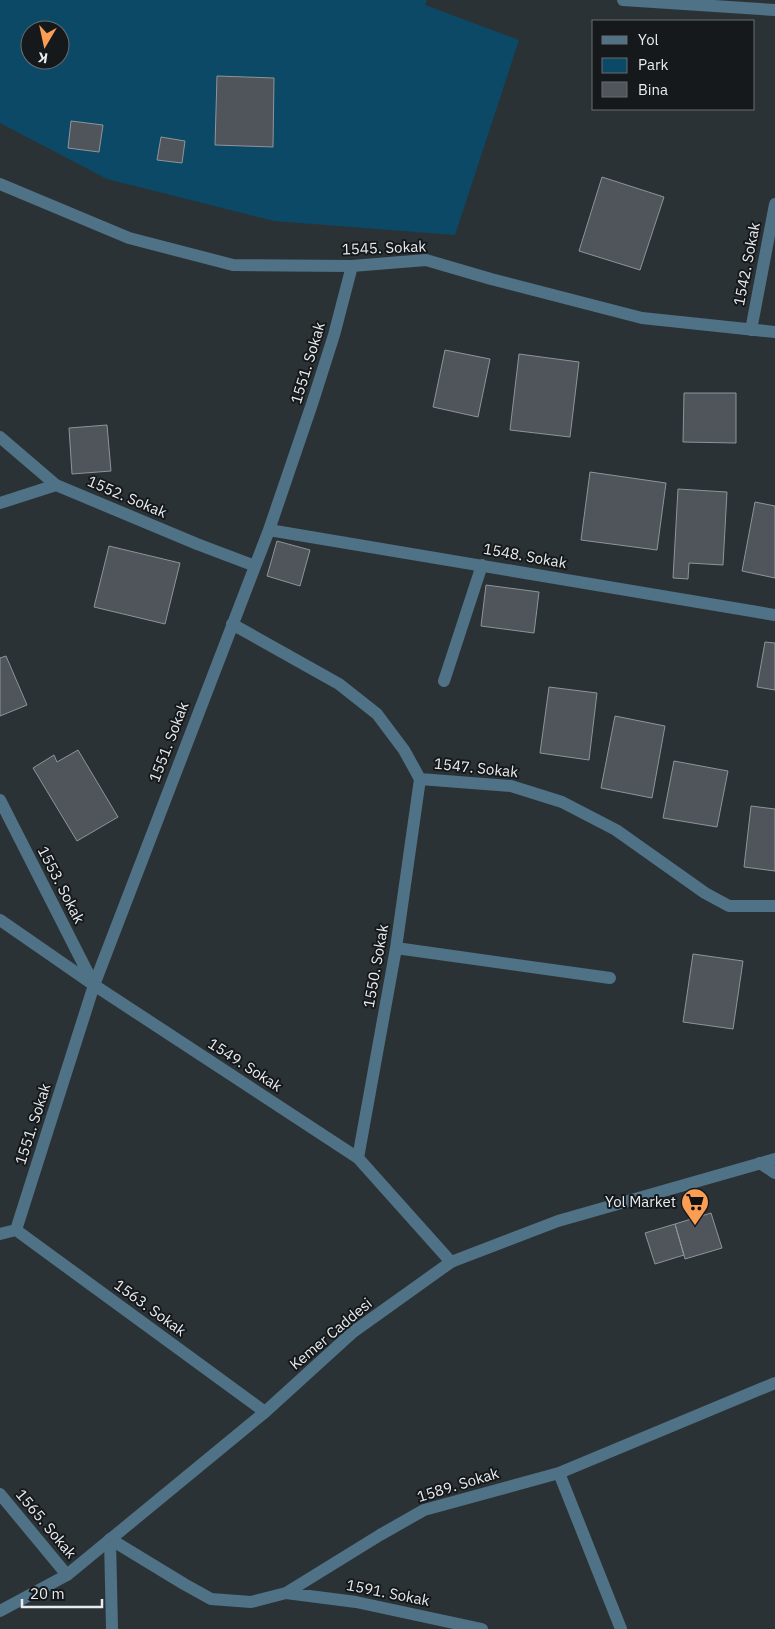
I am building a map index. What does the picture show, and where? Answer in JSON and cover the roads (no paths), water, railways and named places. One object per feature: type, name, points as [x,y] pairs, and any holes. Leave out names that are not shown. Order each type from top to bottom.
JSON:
[{"type":"street","points":[[623,0],[775,10]]},
{"type":"street","name":"1545. Sokak","points":[[0,184],[130,238],[233,265],[352,266],[426,260],[642,318],[775,332]]},
{"type":"street","name":"1542. Sokak","points":[[751,330],[775,204]]},
{"type":"street","name":"1551. Sokak","points":[[16,1230],[94,985],[269,530],[334,335],[352,266]]},
{"type":"street","name":"1552. Sokak","points":[[0,436],[56,485],[196,544],[255,566]]},
{"type":"street","points":[[0,503],[56,485]]},
{"type":"street","name":"1548. Sokak","points":[[269,530],[775,615]]},
{"type":"street","points":[[444,681],[482,565]]},
{"type":"street","name":"1547. Sokak","points":[[232,624],[339,684],[377,714],[404,750],[420,779],[511,786],[562,802],[616,830],[705,893],[729,906],[775,906]]},
{"type":"street","name":"1550. Sokak","points":[[358,1158],[396,948],[420,779]]},
{"type":"street","name":"1553. Sokak","points":[[0,800],[94,985]]},
{"type":"street","name":"1549. Sokak","points":[[0,920],[94,985],[358,1158],[451,1262]]},
{"type":"street","points":[[396,948],[610,978]]},
{"type":"street","name":"Kemer Caddesi","points":[[0,1611],[67,1575],[265,1412],[353,1332],[451,1262],[558,1221],[775,1160]]},
{"type":"street","points":[[760,1163],[775,1173]]},
{"type":"street","points":[[0,1234],[16,1230]]},
{"type":"street","name":"1563. Sokak","points":[[16,1230],[265,1412]]},
{"type":"street","name":"1589. Sokak","points":[[110,1539],[211,1599],[251,1602],[286,1593],[424,1510],[559,1473],[775,1383]]},
{"type":"street","points":[[559,1473],[620,1629]]},
{"type":"street","name":"1565. Sokak","points":[[0,1494],[67,1575]]},
{"type":"street","points":[[110,1539],[112,1629]]},
{"type":"street","name":"1591. Sokak","points":[[286,1593],[356,1602],[482,1629]]},
{"type":"place","name":"Yol Market","points":[[695,1226]]}]
